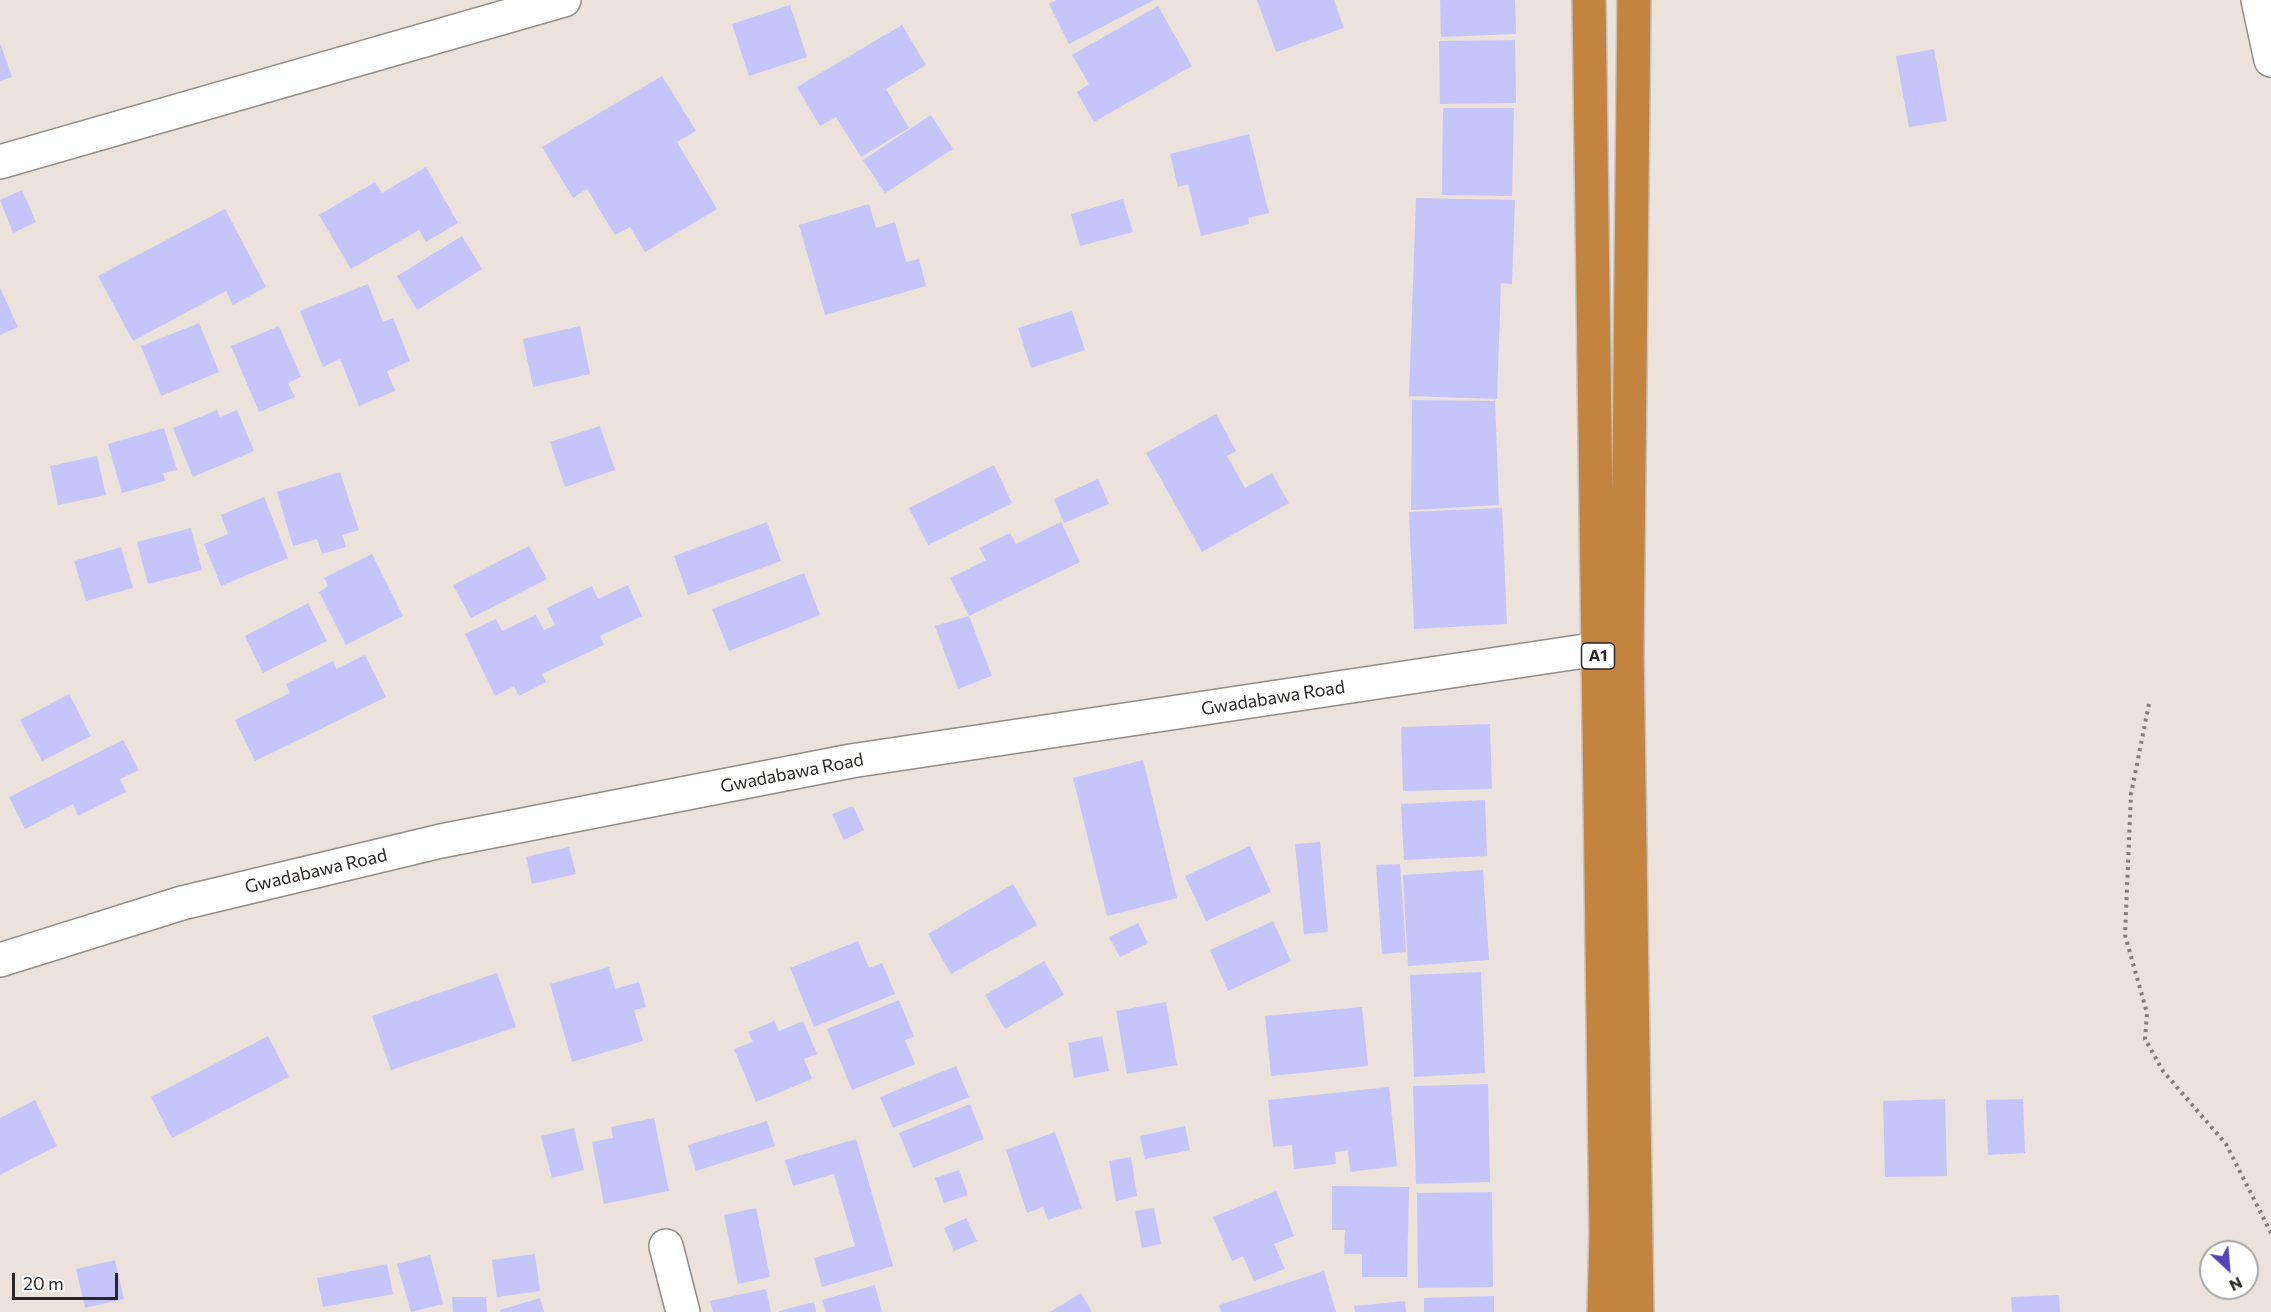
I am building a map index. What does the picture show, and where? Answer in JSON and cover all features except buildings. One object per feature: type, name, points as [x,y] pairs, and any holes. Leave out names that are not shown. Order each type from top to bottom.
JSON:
[{"type":"highway","name":"A1","points":[[1589,0],[1606,1233],[1604,1312]]},
{"type":"highway","name":"A1","points":[[1634,0],[1627,651],[1637,1312]]},
{"type":"street","points":[[0,162],[564,0]]},
{"type":"street","points":[[2258,0],[2271,60]]},
{"type":"street","name":"Gwadabawa Road","points":[[0,960],[182,903],[419,846],[840,763],[1598,649]]},
{"type":"street","points":[[666,1246],[683,1312]]},
{"type":"path","points":[[2149,704],[2131,794],[2125,935],[2147,1012],[2145,1039],[2163,1071],[2226,1144],[2271,1233]]}]
